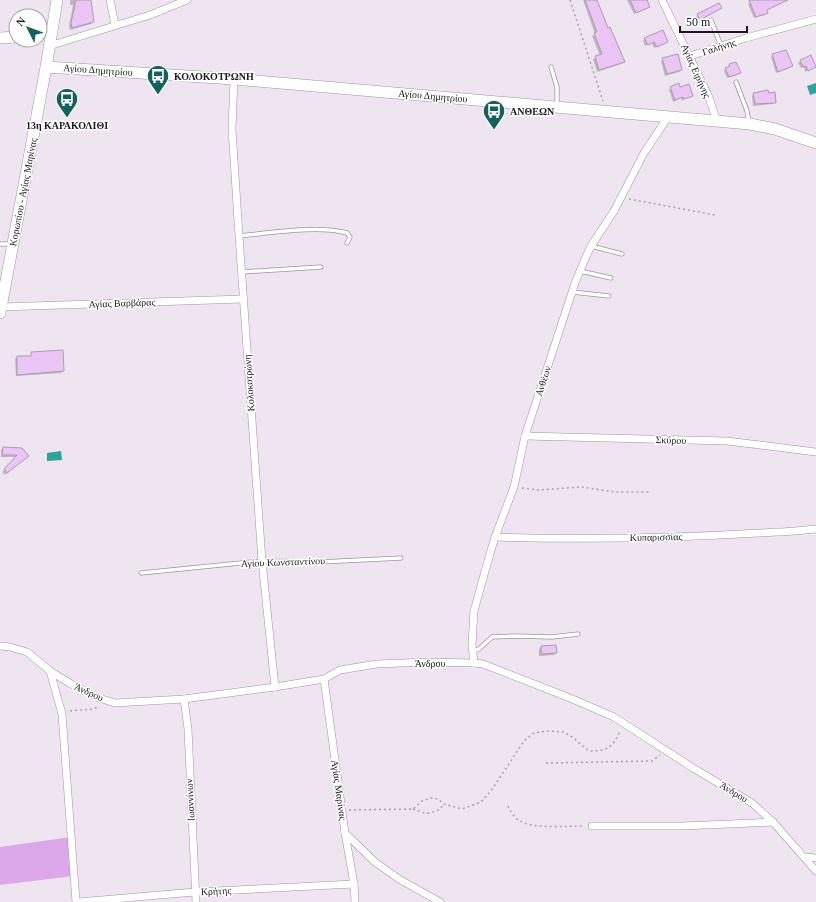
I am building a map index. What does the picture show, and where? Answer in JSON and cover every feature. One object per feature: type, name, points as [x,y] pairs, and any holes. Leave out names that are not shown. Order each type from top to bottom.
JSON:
[{"type":"street","name":"Κορωπίου - Αγίας Μαρίνας","points":[[48,32],[57,0]]},
{"type":"street","points":[[110,0],[115,25]]},
{"type":"street","points":[[48,39],[115,25],[150,15],[187,0]]},
{"type":"street","name":"Αγίας Ειρήνης","points":[[662,0],[708,95],[716,121]]},
{"type":"street","name":"Γαλήνης","points":[[690,56],[816,19]]},
{"type":"street","name":"Κορωπίου - Αγίας Μαρίνας","points":[[1,310],[46,67],[46,48]]},
{"type":"street","name":"Αγίου Δημητρίου","points":[[46,67],[234,79],[750,124],[775,129],[816,143]]},
{"type":"street","name":"Κολοκοτρώνη","points":[[234,79],[232,129],[243,299],[262,561],[275,687]]},
{"type":"street","name":"Ανθέων","points":[[474,663],[474,651],[472,645],[474,611],[495,537],[514,487],[525,436],[572,292],[591,246],[614,211],[644,153],[668,117]]},
{"type":"street","name":"Αγίας Βαρβάρας","points":[[1,310],[243,299]]},
{"type":"street","name":"Σκύρου","points":[[525,436],[727,441],[816,452]]},
{"type":"street","name":"Κυπαρισσίας","points":[[495,537],[690,537],[816,529]]},
{"type":"street","name":"Άνδρου","points":[[0,646],[27,652],[50,671],[71,684],[98,698],[115,703],[184,699],[275,687],[324,678],[340,670],[377,664],[428,662],[482,664],[570,698],[614,717],[665,751],[752,803],[773,822],[816,871]]},
{"type":"street","points":[[50,671],[62,714],[77,902]]},
{"type":"street","name":"Αγίας Μαρίνας","points":[[324,678],[341,810],[354,884],[355,902]]},
{"type":"street","name":"Ιωαννίνων","points":[[184,699],[188,729],[196,902]]},
{"type":"street","points":[[592,826],[683,826],[773,822]]},
{"type":"street","points":[[345,833],[375,862],[399,879],[440,902]]},
{"type":"street","points":[[805,857],[816,858]]},
{"type":"street","name":"Κρήτης","points":[[77,902],[195,892],[354,884]]},
{"type":"lane","points":[[711,20],[721,46]]},
{"type":"lane","points":[[551,67],[556,87],[557,107]]},
{"type":"lane","points":[[736,82],[747,111],[750,124]]},
{"type":"lane","points":[[239,236],[309,230],[341,232],[347,233],[350,237],[347,243]]},
{"type":"lane","points":[[0,244],[13,244]]},
{"type":"lane","points":[[591,246],[622,254]]},
{"type":"lane","points":[[242,272],[320,267]]},
{"type":"lane","points":[[580,271],[612,278]]},
{"type":"lane","points":[[572,292],[609,296]]},
{"type":"lane","name":"Αγίου Κωνσταντίνου","points":[[141,573],[262,561],[320,562],[400,558]]},
{"type":"lane","points":[[474,651],[492,637],[552,637],[578,634]]},
{"type":"path","points":[[570,0],[607,111]]},
{"type":"path","points":[[621,198],[715,215]]},
{"type":"path","points":[[514,487],[538,490],[581,487],[615,492],[650,492]]},
{"type":"path","points":[[62,714],[71,711],[92,709],[115,703]]},
{"type":"path","points":[[413,809],[422,802],[431,798],[438,799],[444,804],[462,809],[481,802],[491,791],[524,741],[534,734],[547,731],[564,732],[588,751],[602,751],[614,744],[624,724]]},
{"type":"path","points":[[546,763],[652,761],[665,751]]},
{"type":"path","points":[[341,810],[413,809],[424,814],[430,814],[440,810],[444,804]]},
{"type":"path","points":[[508,806],[512,814],[520,821],[533,825],[592,826]]},
{"type":"shaded area","points":[[816,83],[816,93],[810,95],[807,86]]},
{"type":"shaded area","points":[[61,451],[62,460],[47,461],[47,453]]},
{"type":"shaded area","points":[[71,837],[73,876],[0,885],[0,847]]},
{"type":"building","points":[[76,0],[91,0],[94,22],[72,28],[71,23]]},
{"type":"building","points":[[585,0],[597,0],[608,28],[610,27],[625,62],[599,70],[595,56],[602,54],[594,33],[597,32]]},
{"type":"building","points":[[630,0],[647,0],[650,7],[636,13]]},
{"type":"building","points":[[749,0],[788,0],[767,10],[768,13],[756,17]]},
{"type":"building","points":[[719,3],[722,8],[700,20],[697,14]]},
{"type":"building","points":[[663,30],[668,42],[657,47],[654,42],[648,45],[644,38]]},
{"type":"building","points":[[786,50],[793,66],[778,72],[772,54]]},
{"type":"building","points":[[678,54],[682,70],[667,74],[662,58]]},
{"type":"building","points":[[811,55],[816,67],[808,71],[806,66],[803,67],[800,60]]},
{"type":"building","points":[[736,62],[741,73],[729,77],[725,68],[730,66],[729,64]]},
{"type":"building","points":[[679,83],[680,87],[689,84],[693,96],[675,100],[670,87]]},
{"type":"building","points":[[768,90],[769,93],[775,92],[776,103],[755,104],[753,93]]},
{"type":"building","points":[[63,350],[64,371],[17,375],[17,356],[31,356],[31,352]]},
{"type":"building","points":[[3,447],[22,448],[29,456],[7,473],[4,469],[17,455],[2,455]]},
{"type":"building","points":[[556,645],[557,653],[541,654],[541,646]]},
{"type":"place","name":"ΚΟΛΟΚΟΤΡΩΝΗ","points":[[158,96]]},
{"type":"place","name":"13η ΚΑΡΑΚΟΛΙΘΙ","points":[[67,118]]},
{"type":"place","name":"ΑΝΘΕΩΝ","points":[[494,130]]}]
